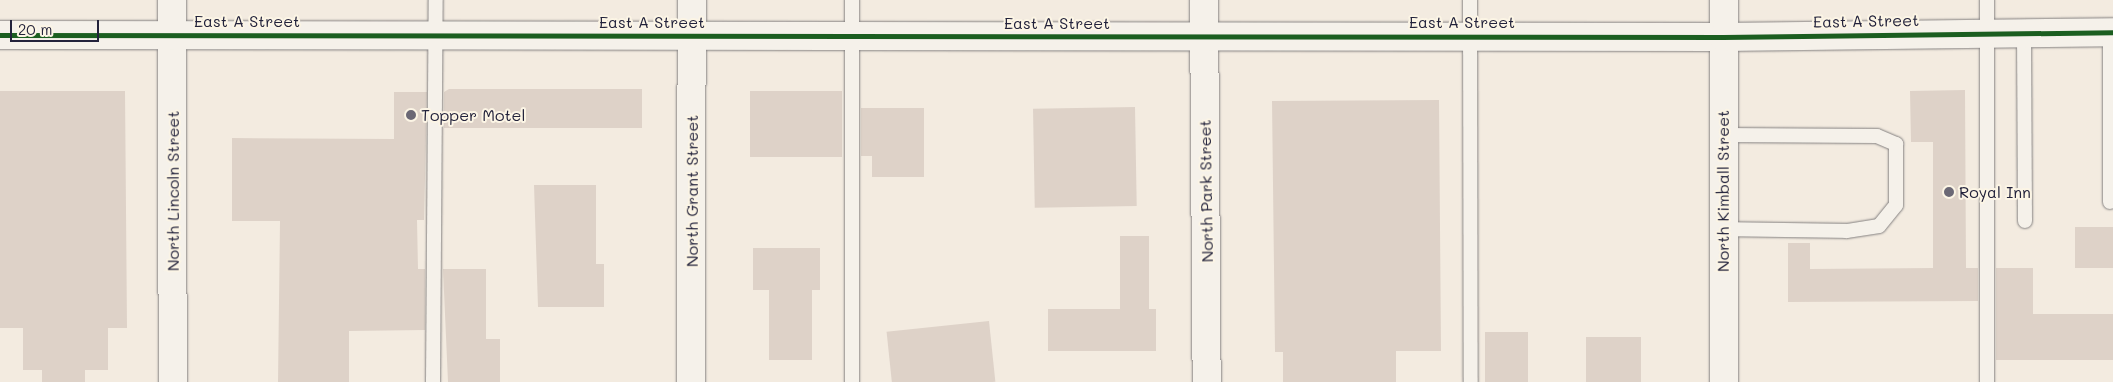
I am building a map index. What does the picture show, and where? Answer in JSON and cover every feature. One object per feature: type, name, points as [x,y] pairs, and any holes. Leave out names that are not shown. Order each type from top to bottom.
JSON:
[{"type":"street","name":"North Lincoln Street","points":[[172,0],[173,382]]},
{"type":"street","name":"North Grant Street","points":[[691,382],[692,0]]},
{"type":"street","name":"North Park Street","points":[[1204,0],[1207,382]]},
{"type":"street","name":"North Kimball Street","points":[[1724,0],[1724,382]]},
{"type":"street","name":"East A Street","points":[[0,35],[692,34],[1204,36],[1470,34],[1723,37],[2024,31],[2111,32]]},
{"type":"lane","points":[[433,382],[436,0]]},
{"type":"lane","points":[[852,0],[852,382]]},
{"type":"lane","points":[[1470,0],[1471,382]]},
{"type":"lane","points":[[1987,0],[1987,382]]},
{"type":"lane","points":[[2024,31],[2026,221]]},
{"type":"lane","points":[[2110,202],[2111,32]]},
{"type":"lane","points":[[1723,135],[1877,136],[1896,144],[1896,205],[1879,226],[1846,231],[1723,229]]},
{"type":"building","points":[[449,89],[642,89],[642,128],[444,128],[444,92]]},
{"type":"building","name":"Royal Inn","points":[[1965,90],[1966,268],[1978,268],[1978,301],[1788,302],[1788,243],[1810,243],[1810,269],[1933,268],[1933,142],[1911,142],[1910,91]]},
{"type":"building","points":[[0,91],[125,91],[127,328],[108,328],[108,370],[85,370],[85,382],[42,382],[42,370],[23,370],[23,328],[0,328]]},
{"type":"building","points":[[750,91],[842,91],[842,157],[750,157]]},
{"type":"building","points":[[394,92],[427,92],[424,220],[417,220],[418,269],[425,269],[425,330],[349,331],[349,382],[278,382],[280,221],[232,221],[232,138],[394,139]]},
{"type":"building","points":[[1439,100],[1441,351],[1396,351],[1396,382],[1283,382],[1283,352],[1275,352],[1272,101]]},
{"type":"building","points":[[1135,107],[1137,206],[1035,208],[1033,109]]},
{"type":"building","points":[[861,108],[924,108],[924,177],[872,177],[872,156],[861,156]]},
{"type":"building","points":[[534,185],[596,185],[596,264],[604,264],[604,307],[538,307]]},
{"type":"building","points":[[2075,227],[2113,227],[2113,268],[2075,268]]},
{"type":"building","points":[[1120,236],[1149,236],[1149,309],[1156,309],[1156,351],[1048,351],[1048,309],[1120,309]]},
{"type":"building","points":[[753,248],[820,248],[820,290],[812,290],[812,360],[769,360],[769,290],[753,290]]},
{"type":"building","points":[[1996,268],[2033,268],[2033,314],[2113,314],[2113,360],[1996,360]]},
{"type":"building","points":[[443,269],[486,269],[486,339],[500,339],[500,382],[448,382]]},
{"type":"building","points":[[989,321],[995,382],[892,382],[887,332]]},
{"type":"building","points":[[1485,332],[1528,332],[1528,382],[1485,382]]},
{"type":"building","points":[[1586,337],[1641,337],[1641,382],[1586,382]]},
{"type":"cycle path","points":[[0,35],[1723,37],[2113,32]]},
{"type":"place","name":"Topper Motel","points":[[411,115]]},
{"type":"place","name":"Royal Inn","points":[[1949,192]]}]
